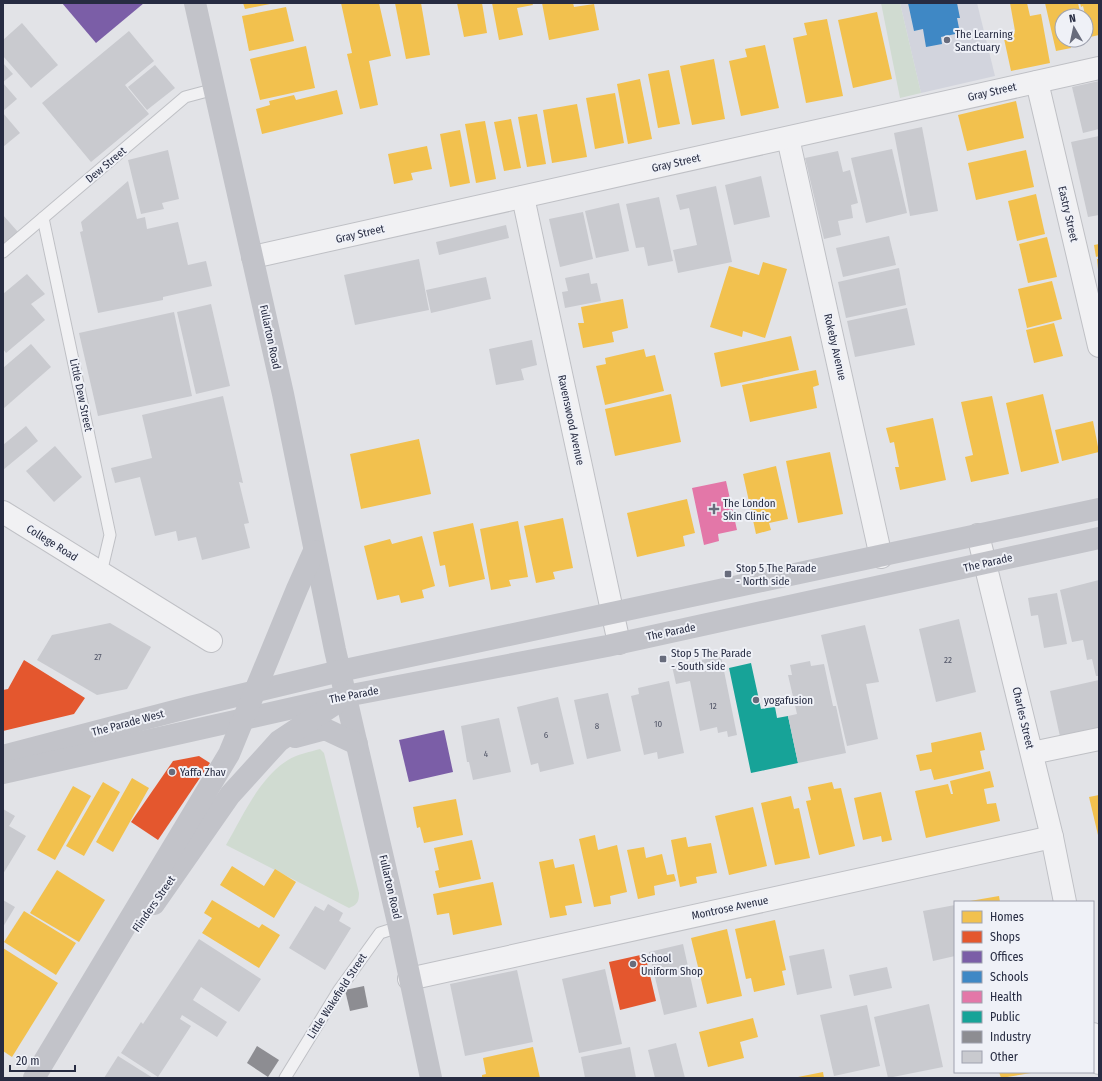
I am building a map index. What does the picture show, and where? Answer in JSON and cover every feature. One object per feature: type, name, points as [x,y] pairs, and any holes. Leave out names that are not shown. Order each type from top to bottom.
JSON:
[{"type":"main road","name":"Fullarton Road","points":[[195,3],[253,257],[283,394],[314,552],[399,927],[431,1078]]},
{"type":"main road","points":[[254,692],[340,671],[881,557],[1099,509]]},
{"type":"main road","name":"The Parade","points":[[243,719],[346,696],[619,643],[1099,538]]},
{"type":"main road","name":"Flinders Street","points":[[35,1076],[229,754],[314,552]]},
{"type":"main road","name":"The Parade West","points":[[3,756],[254,692]]},
{"type":"main road","name":"Flinders Street","points":[[35,1076],[230,795],[279,741],[346,696]]},
{"type":"main road","name":"The Parade West","points":[[3,773],[243,719]]},
{"type":"main road","points":[[279,741],[325,729],[357,744]]},
{"type":"street","name":"Gray Street","points":[[253,257],[1099,68]]},
{"type":"street","name":"Eastry Street","points":[[1037,82],[1099,346]]},
{"type":"street","name":"Rokeby Avenue","points":[[788,138],[881,557]]},
{"type":"street","name":"Ravenswood Avenue","points":[[523,197],[619,643]]},
{"type":"street","name":"College Road","points":[[3,512],[211,641]]},
{"type":"street","name":"Charles Street","points":[[978,535],[1052,837],[1065,901]]},
{"type":"street","points":[[1032,754],[1099,739]]},
{"type":"street","name":"Montrose Avenue","points":[[409,979],[1052,837]]},
{"type":"street","points":[[1094,1039],[1099,1063]]},
{"type":"lane","name":"Dew Street","points":[[3,252],[185,97],[215,89]]},
{"type":"lane","name":"Little Dew Street","points":[[43,218],[110,535],[101,573]]},
{"type":"lane","name":"Little Wakefield Street","points":[[285,1078],[339,990],[380,933],[399,927]]},
{"type":"shaded area","points":[[881,3],[900,3],[921,93],[900,98]]},
{"type":"shaded area","name":"The Learning Sanctuary","points":[[900,3],[977,3],[995,76],[921,93]]},
{"type":"shaded area","points":[[320,749],[324,753],[359,893],[357,903],[349,908],[226,845],[252,798],[268,777],[288,760]]},
{"type":"building: Homes","points":[[243,3],[270,3],[270,4],[245,9]]},
{"type":"building: Homes","points":[[341,3],[379,3],[391,56],[369,61],[378,105],[360,109],[347,54],[352,53]]},
{"type":"building: Homes","points":[[395,3],[421,3],[430,55],[406,59]]},
{"type":"building: Homes","points":[[457,3],[482,3],[487,33],[464,37]]},
{"type":"building: Homes","points":[[492,3],[532,3],[533,5],[517,8],[523,35],[499,40]]},
{"type":"building: Homes","points":[[542,3],[573,3],[574,7],[594,4],[599,30],[549,40]]},
{"type":"building: Homes","points":[[1010,3],[1027,3],[1030,16],[1041,14],[1050,63],[1011,71],[1003,34],[1015,31]]},
{"type":"building: Homes","points":[[1045,3],[1078,3],[1079,8],[1054,8],[1054,42]]},
{"type":"building: Homes","points":[[1080,3],[1099,3],[1099,35],[1094,36],[1094,8],[1081,7]]},
{"type":"building: Homes","points":[[286,7],[294,41],[249,51],[242,16]]},
{"type":"building: Homes","points":[[877,12],[892,79],[853,88],[838,20]]},
{"type":"building: Homes","points":[[827,19],[843,96],[806,103],[793,38],[807,35],[804,23]]},
{"type":"building: Homes","points":[[765,45],[779,108],[741,116],[729,61],[747,57],[745,49]]},
{"type":"building: Homes","points":[[306,46],[315,88],[260,100],[250,59]]},
{"type":"building: Homes","points":[[1055,48],[1071,48],[1056,51]]},
{"type":"building: Homes","points":[[714,59],[725,119],[692,125],[680,66]]},
{"type":"building: Homes","points":[[669,70],[680,124],[658,128],[648,74]]},
{"type":"building: Homes","points":[[640,79],[652,139],[628,144],[617,84]]},
{"type":"building: Homes","points":[[337,90],[343,114],[262,134],[256,109],[270,105],[269,101],[294,95],[296,100]]},
{"type":"building: Homes","points":[[615,93],[624,143],[595,149],[586,98]]},
{"type":"building: Homes","points":[[1016,101],[1024,138],[967,151],[958,115]]},
{"type":"building: Homes","points":[[577,104],[587,157],[552,163],[543,110]]},
{"type":"building: Homes","points":[[537,114],[546,164],[527,167],[518,117]]},
{"type":"building: Homes","points":[[511,119],[521,168],[504,171],[494,122]]},
{"type":"building: Homes","points":[[485,121],[496,179],[476,183],[465,124]]},
{"type":"building: Homes","points":[[460,130],[470,183],[450,187],[440,134]]},
{"type":"building: Homes","points":[[427,146],[432,169],[411,173],[413,180],[394,184],[388,154]]},
{"type":"building: Homes","points":[[1026,150],[1034,187],[976,200],[968,163]]},
{"type":"building: Homes","points":[[1036,194],[1045,234],[1017,241],[1008,201]]},
{"type":"building: Homes","points":[[1047,237],[1057,277],[1028,283],[1019,244]]},
{"type":"building: Homes","points":[[1099,244],[1099,256],[1096,257],[1094,245]]},
{"type":"building: Homes","points":[[1097,259],[1099,259],[1099,269],[1098,269]]},
{"type":"building: Homes","points":[[763,262],[787,269],[765,338],[743,331],[742,337],[710,327],[729,266],[759,275]]},
{"type":"building: Homes","points":[[1052,281],[1062,319],[1027,328],[1018,289]]},
{"type":"building: Homes","points":[[623,299],[628,328],[612,332],[614,342],[583,348],[578,323],[584,323],[581,307]]},
{"type":"building: Homes","points":[[1054,323],[1063,356],[1034,363],[1026,330]]},
{"type":"building: Homes","points":[[791,336],[799,370],[721,387],[714,353]]},
{"type":"building: Homes","points":[[644,349],[646,357],[655,355],[664,391],[605,405],[596,366],[606,364],[605,358]]},
{"type":"building: Homes","points":[[816,370],[819,385],[813,387],[817,408],[750,422],[742,385]]},
{"type":"building: Homes","points":[[671,394],[681,442],[615,456],[605,409]]},
{"type":"building: Homes","points":[[1043,394],[1059,463],[1021,472],[1006,403]]},
{"type":"building: Homes","points":[[992,396],[1009,474],[971,482],[965,457],[973,455],[961,402]]},
{"type":"building: Homes","points":[[933,418],[946,480],[900,490],[895,467],[899,467],[894,442],[890,443],[886,428]]},
{"type":"building: Homes","points":[[1093,421],[1099,452],[1062,461],[1055,430]]},
{"type":"building: Homes","points":[[419,439],[431,494],[361,509],[350,454]]},
{"type":"building: Homes","points":[[830,452],[843,514],[798,523],[786,461]]},
{"type":"building: Homes","points":[[776,466],[788,519],[769,523],[771,530],[756,534],[743,474]]},
{"type":"building: Homes","points":[[687,499],[695,533],[683,536],[685,546],[637,557],[627,513]]},
{"type":"building: Homes","points":[[563,518],[573,568],[553,572],[555,579],[536,583],[524,526]]},
{"type":"building: Homes","points":[[518,521],[528,577],[509,580],[511,586],[491,590],[480,529]]},
{"type":"building: Homes","points":[[473,523],[485,579],[449,587],[445,565],[440,566],[433,532]]},
{"type":"building: Homes","points":[[422,536],[435,586],[422,590],[424,598],[401,603],[399,595],[377,600],[364,546],[390,539],[392,544]]},
{"type":"building: Homes","points":[[981,732],[985,750],[980,751],[984,769],[934,780],[931,769],[920,771],[916,755],[932,752],[931,743]]},
{"type":"building: Homes","points":[[990,771],[994,787],[984,789],[987,804],[996,803],[1000,821],[926,838],[915,791],[948,784],[951,794],[953,794],[950,781]]},
{"type":"building: Homes","points":[[132,778],[149,788],[113,852],[96,842]]},
{"type":"building: Homes","points":[[103,782],[120,792],[84,856],[66,846]]},
{"type":"building: Homes","points":[[832,782],[834,789],[841,788],[855,846],[819,855],[806,801],[811,800],[808,787]]},
{"type":"building: Homes","points":[[73,786],[91,796],[55,860],[37,850]]},
{"type":"building: Homes","points":[[881,792],[892,840],[882,842],[881,836],[863,840],[854,798]]},
{"type":"building: Homes","points":[[1099,795],[1099,835],[1098,835],[1089,797]]},
{"type":"building: Homes","points":[[791,796],[794,809],[799,808],[810,858],[775,865],[761,803]]},
{"type":"building: Homes","points":[[456,799],[463,835],[424,843],[420,827],[417,828],[413,807]]},
{"type":"building: Homes","points":[[753,807],[767,866],[729,875],[715,816]]},
{"type":"building: Homes","points":[[595,835],[598,850],[617,845],[627,892],[610,896],[611,904],[594,907],[579,839]]},
{"type":"building: Homes","points":[[686,837],[688,847],[711,843],[717,873],[696,877],[697,883],[680,887],[671,840]]},
{"type":"building: Homes","points":[[472,840],[481,879],[439,888],[435,871],[439,870],[434,848]]},
{"type":"building: Homes","points":[[644,847],[646,858],[662,854],[667,875],[674,874],[676,881],[654,886],[655,895],[638,899],[627,850]]},
{"type":"building: Homes","points":[[553,859],[555,868],[574,864],[582,903],[565,906],[567,915],[550,918],[539,862]]},
{"type":"building: Homes","points":[[232,866],[264,886],[275,869],[296,882],[274,918],[220,885]]},
{"type":"building: Homes","points":[[57,870],[105,900],[79,942],[30,913]]},
{"type":"building: Homes","points":[[493,882],[502,925],[453,935],[449,913],[437,915],[433,894]]},
{"type":"building: Homes","points":[[999,896],[1000,901],[970,901]]},
{"type":"building: Homes","points":[[212,900],[259,928],[262,924],[280,935],[259,968],[202,933],[212,918],[204,913]]},
{"type":"building: Homes","points":[[24,911],[76,943],[56,975],[4,942]]},
{"type":"building: Homes","points":[[775,920],[786,970],[782,971],[785,985],[754,992],[751,978],[746,979],[735,929]]},
{"type":"building: Homes","points":[[727,929],[742,996],[707,1004],[691,938]]},
{"type":"building: Homes","points":[[3,948],[58,983],[12,1057],[3,1051]]},
{"type":"building: Homes","points":[[753,1018],[758,1037],[740,1042],[744,1058],[708,1067],[699,1032]]},
{"type":"building: Homes","points":[[533,1047],[540,1078],[482,1078],[482,1075],[486,1074],[483,1058]]},
{"type":"building: Homes","points":[[823,1072],[824,1078],[798,1078],[798,1077]]},
{"type":"building: Homes","points":[[999,1073],[1031,1073],[1001,1078]]},
{"type":"building: Shops","points":[[24,660],[85,698],[74,714],[3,731],[3,690],[8,689]]},
{"type":"building: Shops","points":[[199,756],[210,763],[158,840],[131,822],[173,761]]},
{"type":"building: Shops","points":[[645,954],[656,1001],[620,1010],[609,962]]},
{"type":"building: Offices","points":[[62,3],[144,3],[96,43]]},
{"type":"building: Offices","points":[[444,730],[453,772],[409,782],[399,740]]},
{"type":"building: Schools","points":[[908,3],[957,3],[960,18],[957,18],[960,33],[941,37],[942,44],[926,47],[923,29],[914,31]]},
{"type":"building: Health","name":"The London Skin Clinic","points":[[726,481],[737,530],[718,534],[719,541],[704,545],[692,488]]},
{"type":"building: Public","points":[[751,663],[761,709],[775,707],[777,718],[788,716],[798,763],[751,773],[729,668]]},
{"type":"building: Industry","points":[[364,986],[368,1007],[350,1011],[345,990]]},
{"type":"building: Industry","points":[[257,1046],[279,1060],[268,1077],[247,1063]]},
{"type":"building: Other","points":[[22,23],[58,65],[31,88],[3,56],[3,40]]},
{"type":"building: Other","points":[[129,31],[154,61],[125,85],[149,114],[91,162],[42,103]]},
{"type":"building: Other","points":[[3,63],[13,74],[3,82]]},
{"type":"building: Other","points":[[155,65],[175,88],[147,110],[128,87]]},
{"type":"building: Other","points":[[1099,81],[1099,129],[1083,133],[1072,87]]},
{"type":"building: Other","points":[[3,83],[17,99],[3,111]]},
{"type":"building: Other","points":[[3,113],[20,133],[3,147]]},
{"type":"building: Other","points":[[922,127],[938,211],[910,216],[894,133]]},
{"type":"building: Other","points":[[1099,136],[1099,215],[1088,217],[1071,142]]},
{"type":"building: Other","points":[[892,149],[907,213],[866,223],[851,158]]},
{"type":"building: Other","points":[[168,150],[179,199],[162,203],[164,209],[141,214],[128,160]]},
{"type":"building: Other","points":[[838,151],[843,172],[850,170],[858,203],[851,205],[853,218],[838,221],[841,235],[824,239],[805,158]]},
{"type":"building: Other","points":[[761,176],[770,217],[734,225],[725,185]]},
{"type":"building: Other","points":[[128,181],[137,219],[145,217],[147,229],[178,222],[188,265],[206,261],[212,286],[163,297],[163,300],[98,313],[80,232],[83,231],[81,222]]},
{"type":"building: Other","points":[[716,186],[732,262],[678,273],[673,250],[697,245],[689,208],[680,210],[676,195]]},
{"type":"building: Other","points":[[659,197],[673,261],[648,266],[644,247],[636,248],[626,204]]},
{"type":"building: Other","points":[[619,203],[629,251],[596,258],[585,211]]},
{"type":"building: Other","points":[[583,212],[593,259],[560,267],[549,219]]},
{"type":"building: Other","points":[[3,215],[18,232],[3,245]]},
{"type":"building: Other","points":[[506,225],[509,238],[439,255],[436,242]]},
{"type":"building: Other","points":[[889,236],[896,265],[843,277],[836,248]]},
{"type":"building: Other","points":[[419,259],[429,310],[355,325],[344,275]]},
{"type":"building: Other","points":[[899,268],[906,305],[846,318],[838,282]]},
{"type":"building: Other","points":[[589,273],[591,284],[597,283],[601,301],[565,308],[562,292],[568,291],[565,278]]},
{"type":"building: Other","points":[[27,274],[45,294],[31,304],[45,320],[6,353],[3,349],[3,294]]},
{"type":"building: Other","points":[[486,277],[491,299],[431,313],[426,290]]},
{"type":"building: Other","points":[[211,304],[230,386],[196,394],[177,312]]},
{"type":"building: Other","points":[[907,308],[915,345],[855,357],[847,321]]},
{"type":"building: Other","points":[[174,312],[192,396],[98,416],[79,333]]},
{"type":"building: Other","points":[[532,340],[537,365],[521,369],[524,380],[496,385],[489,349]]},
{"type":"building: Other","points":[[31,344],[51,367],[3,409],[3,368]]},
{"type":"building: Other","points":[[223,396],[243,483],[239,482],[249,523],[244,524],[250,548],[202,560],[196,537],[178,541],[176,531],[155,536],[140,477],[115,483],[111,468],[152,458],[142,415]]},
{"type":"building: Other","points":[[26,426],[38,441],[3,470],[3,445]]},
{"type":"building: Other","points":[[55,446],[82,477],[54,502],[26,471]]},
{"type":"building: Other","points":[[1099,580],[1099,676],[1096,676],[1092,659],[1087,660],[1083,640],[1072,642],[1060,590]]},
{"type":"building: Other","points":[[1057,593],[1067,644],[1044,648],[1038,615],[1031,616],[1028,598]]},
{"type":"building: Other","points":[[959,619],[976,692],[936,702],[919,629]]},
{"type":"building: Other","points":[[110,623],[151,647],[127,689],[97,695],[37,660],[52,635]]},
{"type":"building: Other","points":[[865,625],[879,682],[866,684],[878,739],[847,746],[821,635]]},
{"type":"building: Other","points":[[721,656],[737,735],[728,737],[727,731],[718,733],[717,727],[700,731],[690,681],[676,684],[672,666]]},
{"type":"building: Other","points":[[810,661],[811,666],[824,664],[833,706],[836,706],[846,753],[798,763],[788,716],[797,714],[788,675],[792,675],[790,665]]},
{"type":"building: Other","points":[[1099,680],[1099,733],[1061,741],[1050,691]]},
{"type":"building: Other","points":[[669,681],[684,753],[658,759],[657,752],[644,755],[631,696],[639,694],[638,688]]},
{"type":"building: Other","points":[[608,693],[621,751],[587,759],[574,700]]},
{"type":"building: Other","points":[[558,697],[574,764],[540,772],[538,763],[531,765],[517,707]]},
{"type":"building: Other","points":[[499,718],[511,772],[473,780],[469,762],[467,762],[461,726]]},
{"type":"building: Other","points":[[3,809],[15,816],[9,826],[26,836],[3,874]]},
{"type":"building: Other","points":[[3,900],[15,907],[3,927]]},
{"type":"building: Other","points":[[328,904],[343,913],[339,921],[351,928],[325,970],[289,948],[315,906],[324,911]]},
{"type":"building: Other","points":[[954,905],[954,956],[933,961],[923,911]]},
{"type":"building: Other","points":[[199,939],[261,979],[239,1012],[201,987],[193,1000],[227,1022],[217,1037],[182,1015],[180,1019],[191,1026],[158,1077],[121,1053],[141,1022],[143,1024]]},
{"type":"building: Other","points":[[683,944],[697,1007],[664,1015],[649,952]]},
{"type":"building: Other","points":[[824,949],[832,988],[797,995],[789,956]]},
{"type":"building: Other","points":[[887,967],[892,988],[854,996],[849,975]]},
{"type":"building: Other","points":[[605,969],[622,1044],[579,1053],[562,979]]},
{"type":"building: Other","points":[[517,970],[533,1042],[465,1056],[450,984]]},
{"type":"building: Other","points":[[929,1004],[943,1067],[888,1078],[874,1017]]},
{"type":"building: Other","points":[[867,1005],[880,1066],[834,1076],[820,1015]]},
{"type":"building: Other","points":[[676,1043],[685,1078],[655,1078],[648,1050]]},
{"type":"building: Other","points":[[630,1047],[636,1078],[585,1078],[581,1057]]},
{"type":"building: Other","points":[[118,1056],[153,1078],[104,1078]]},
{"type":"place","name":"The Learning Sanctuary","points":[[947,40]]},
{"type":"place","name":"The London Skin Clinic","points":[[714,509]]},
{"type":"place","name":"Stop 5 The Parade - North side","points":[[728,574]]},
{"type":"place","name":"Stop 5 The Parade - South side","points":[[663,659]]},
{"type":"place","name":"yogafusion","points":[[756,700]]},
{"type":"place","name":"Yaffa Zhav","points":[[172,772]]},
{"type":"place","name":"School Uniform Shop","points":[[633,964]]}]
